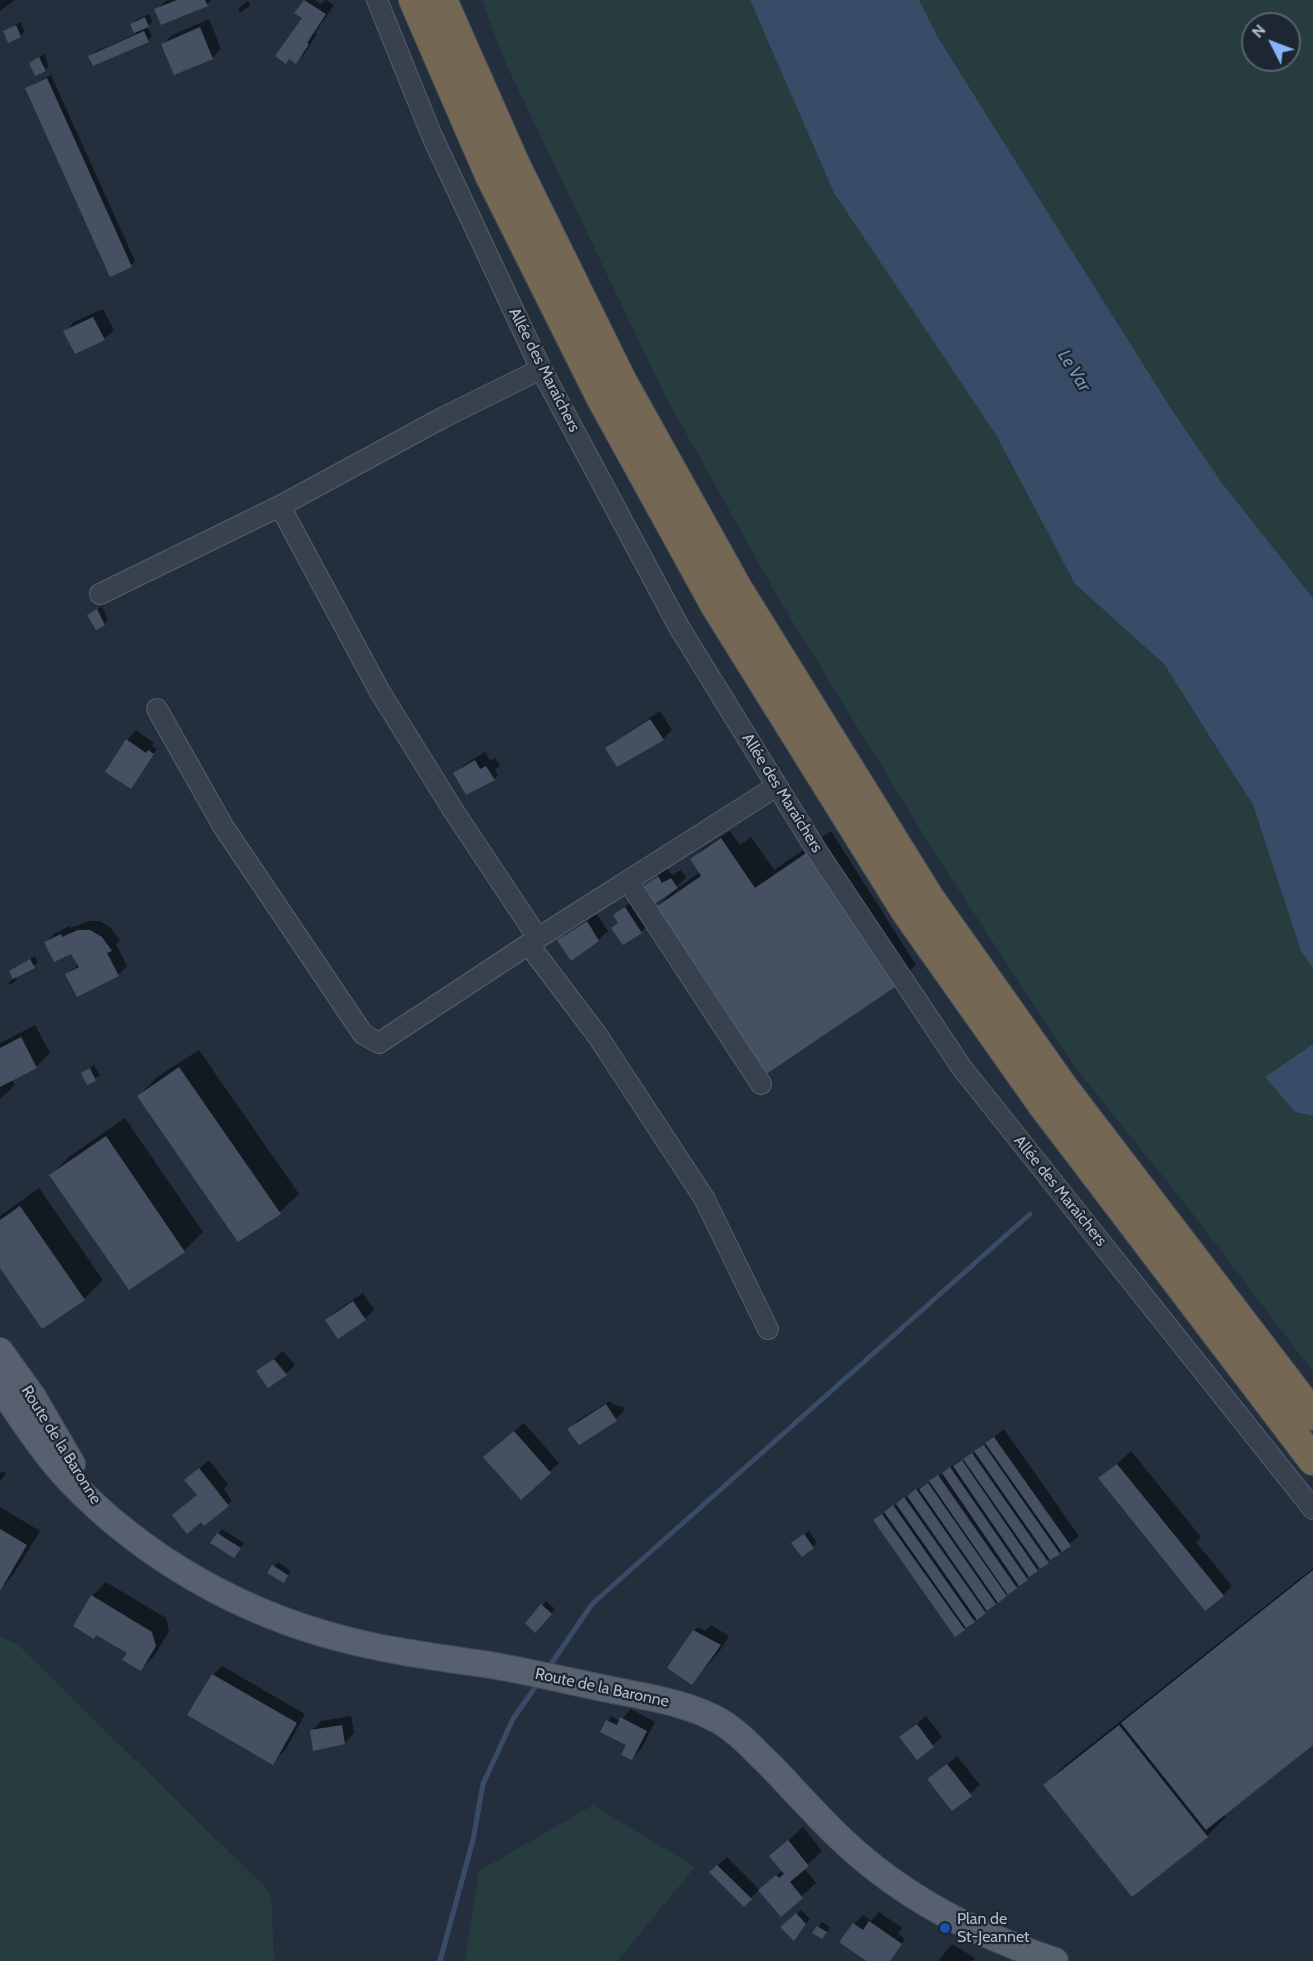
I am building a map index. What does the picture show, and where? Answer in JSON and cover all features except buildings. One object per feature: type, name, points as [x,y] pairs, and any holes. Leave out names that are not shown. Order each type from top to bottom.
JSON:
[{"type":"highway","points":[[414,0],[490,175],[601,398],[716,606],[906,911],[1043,1106],[1313,1460]]},
{"type":"highway","points":[[442,0],[516,167],[621,380],[738,590],[929,898],[1062,1086],[1313,1415]]},
{"type":"main road","name":"Route de la Baronne","points":[[0,1352],[33,1397],[79,1476],[102,1510]]},
{"type":"main road","name":"Route de la Baronne","points":[[0,1387],[50,1457],[71,1482],[134,1539],[198,1581],[244,1605],[343,1640],[558,1677],[693,1708],[719,1720],[745,1740],[840,1837],[876,1870],[901,1888],[937,1911],[979,1933],[1055,1961]]},
{"type":"street","name":"Allée des Maraîchers","points":[[377,0],[432,136],[541,369],[680,627],[817,851],[962,1068],[1313,1509]]},
{"type":"street","points":[[100,594],[280,506],[444,417],[541,369]]},
{"type":"street","points":[[280,506],[380,693],[533,941],[704,1198],[768,1329]]},
{"type":"street","points":[[158,709],[222,826],[363,1034],[379,1043],[533,941],[777,786]]},
{"type":"street","points":[[628,881],[761,1084]]},
{"type":"green space","points":[[482,0],[750,0],[834,193],[996,435],[1075,584],[1164,664],[1253,805],[1301,951],[1313,968],[1313,1044],[1265,1077],[1295,1112],[1313,1116],[1313,1372],[1190,1210],[1075,1067],[943,866],[780,601],[666,397],[506,64]]},
{"type":"green space","points":[[919,0],[1313,0],[1313,598],[1222,483],[1170,407],[937,36]]},
{"type":"green space","points":[[0,1636],[19,1646],[271,1893],[274,1961],[0,1961]]},
{"type":"green space","points":[[593,1805],[695,1867],[617,1961],[465,1961],[479,1871]]},
{"type":"water","name":"Le Var","points":[[750,0],[919,0],[937,36],[1170,407],[1222,483],[1313,598],[1313,968],[1301,951],[1253,805],[1164,664],[1075,584],[996,435],[834,193]]},
{"type":"water","points":[[1313,1044],[1313,1116],[1295,1112],[1265,1077]]},
{"type":"waterway","points":[[547,1670],[592,1604],[1030,1214]]},
{"type":"waterway","points":[[440,1961],[473,1840],[483,1784],[513,1719],[538,1683]]},
{"type":"place","name":"Plan de St-Jeannet","points":[[945,1928]]}]
